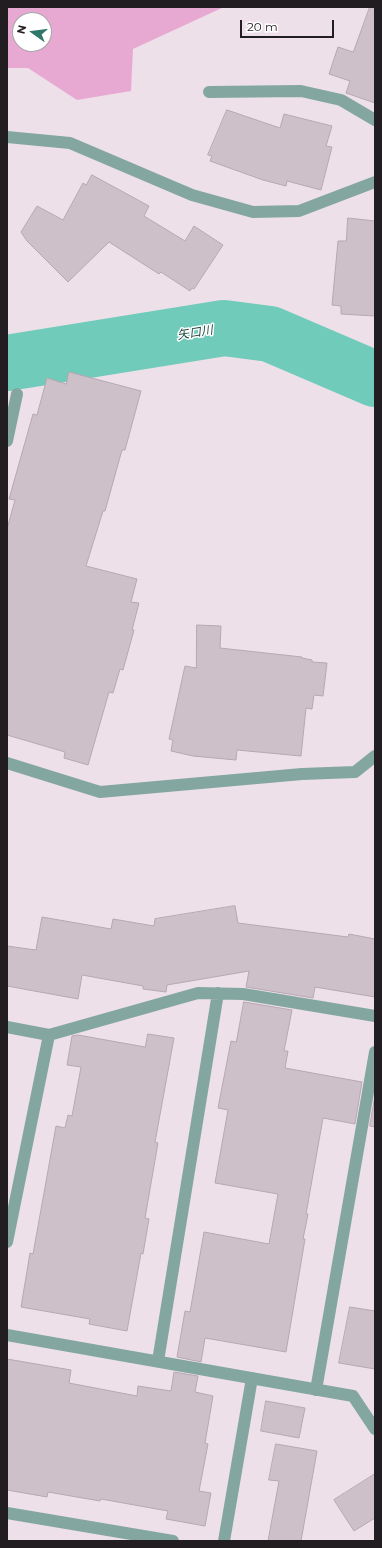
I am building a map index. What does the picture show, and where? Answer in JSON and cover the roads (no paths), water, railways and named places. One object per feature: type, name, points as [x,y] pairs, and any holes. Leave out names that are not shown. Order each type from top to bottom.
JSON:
[{"type":"street","points":[[209,92],[301,91],[341,100],[375,120]]},
{"type":"street","points":[[7,137],[70,144],[192,195],[253,212],[299,211],[375,182]]},
{"type":"street","points":[[7,441],[17,394]]},
{"type":"street","points":[[7,763],[100,792],[302,774],[355,772],[375,756]]},
{"type":"street","points":[[7,1027],[49,1035],[198,993],[243,994],[375,1016]]},
{"type":"street","points":[[158,1361],[218,994]]},
{"type":"street","points":[[7,1242],[49,1035]]},
{"type":"street","points":[[316,1390],[375,1052]]},
{"type":"street","points":[[7,1335],[353,1396],[375,1430]]},
{"type":"street","points":[[224,1541],[252,1378]]},
{"type":"street","points":[[7,1513],[173,1541]]},
{"type":"waterway","name":"矢口川","points":[[7,363],[224,328],[270,334],[375,379]]}]
